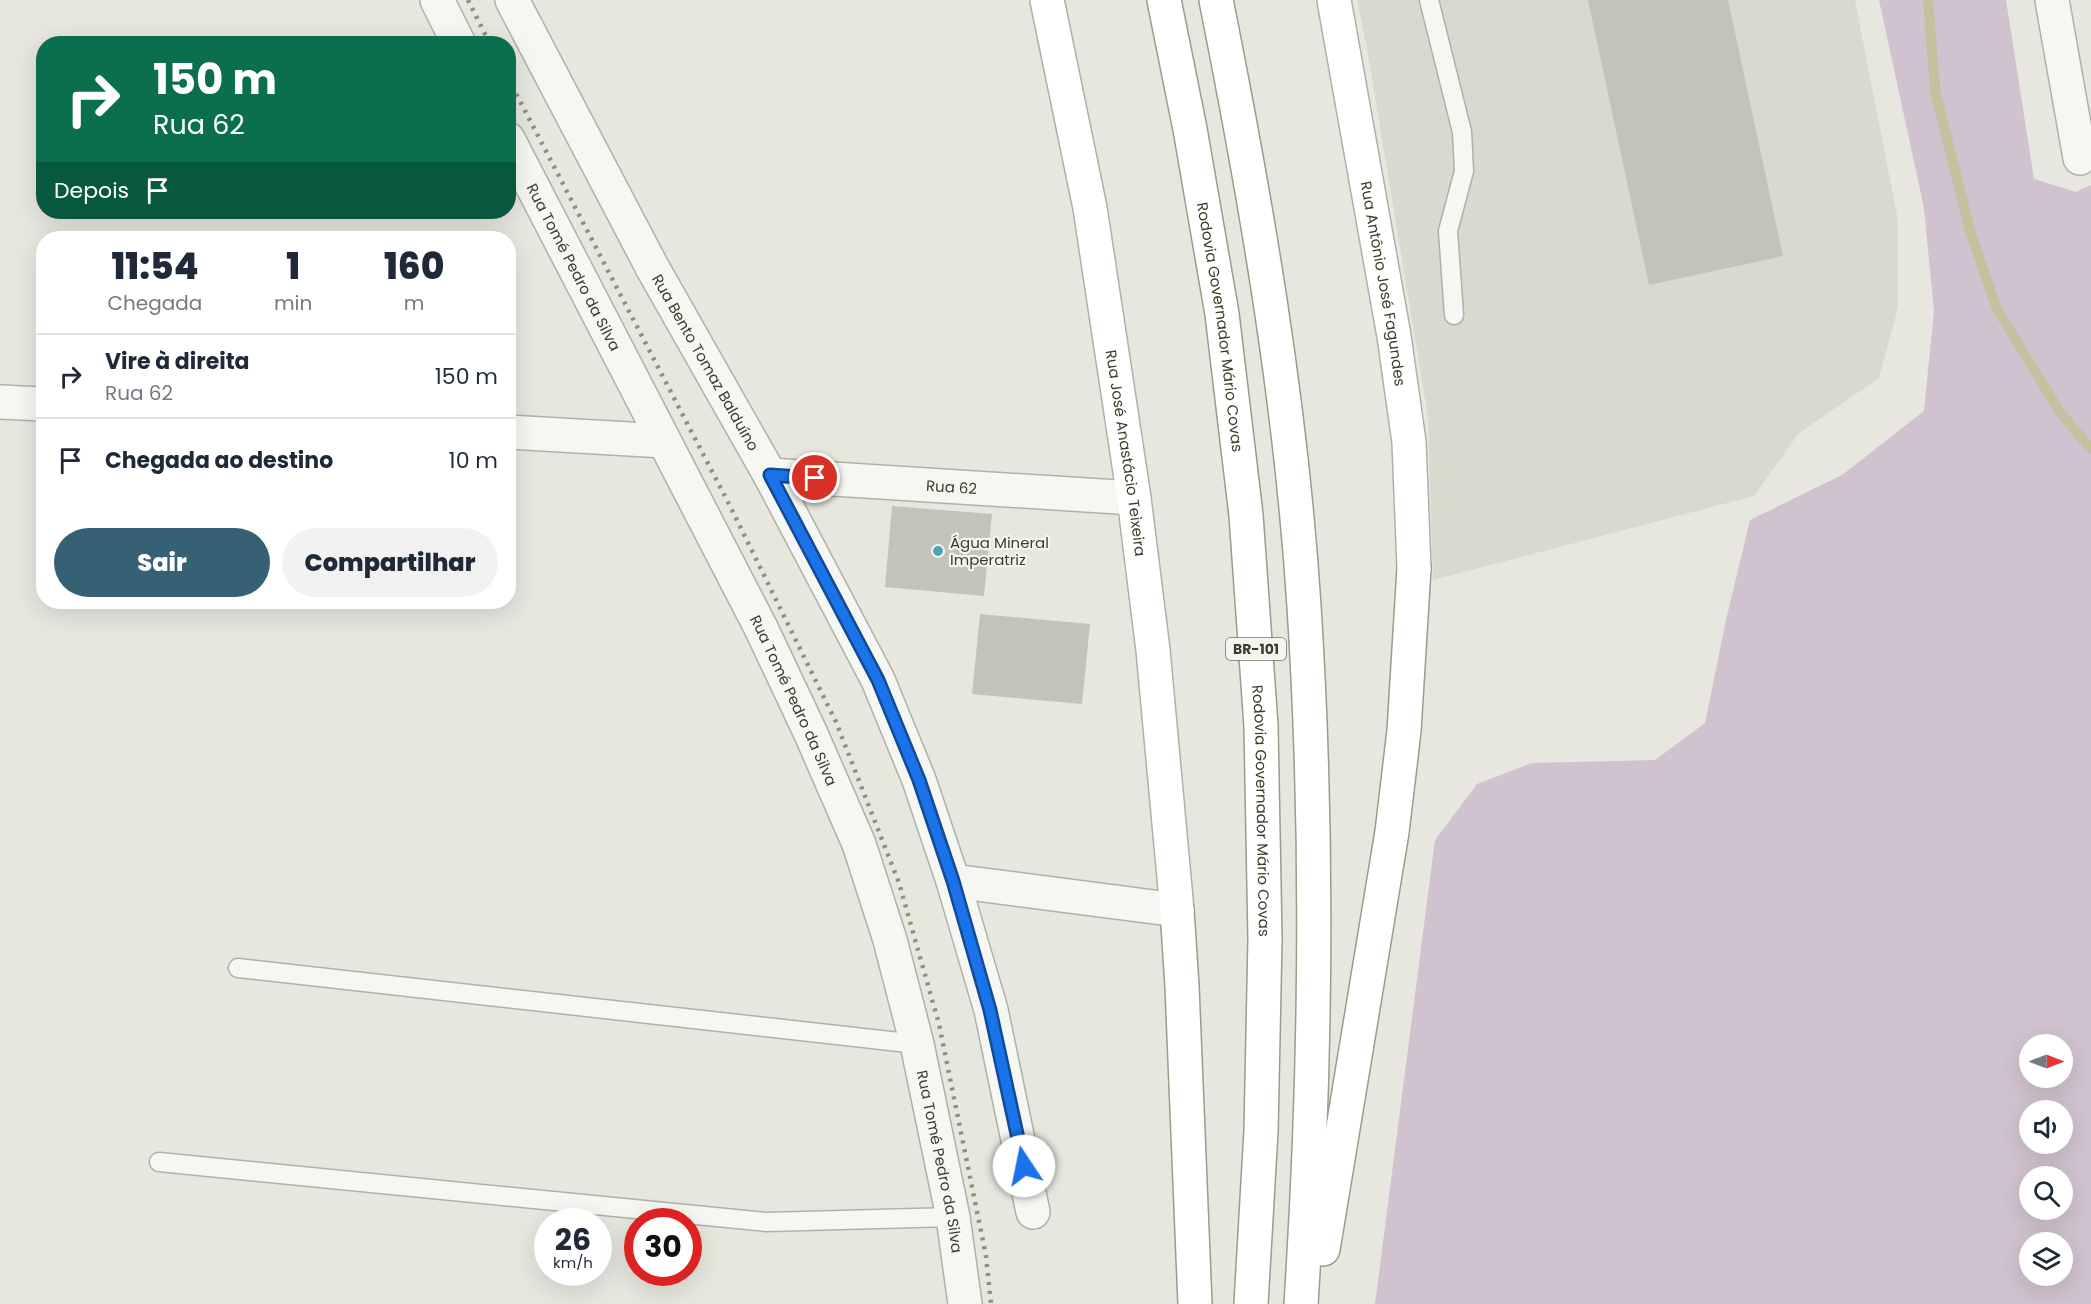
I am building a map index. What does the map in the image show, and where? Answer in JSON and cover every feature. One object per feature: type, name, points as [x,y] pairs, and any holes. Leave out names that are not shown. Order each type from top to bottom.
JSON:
[{"type":"main road","name":"Rua José Anastácio Teixeira","points":[[1047,0],[1090,208],[1134,498],[1155,662],[1182,986],[1195,1304]]},
{"type":"main road","name":"Rodovia Governador Mário Covas","points":[[1164,0],[1190,129],[1222,314],[1246,515],[1261,715],[1265,950],[1261,1131],[1251,1304]]},
{"type":"main road","name":"BR-101","points":[[1216,0],[1244,141],[1272,311],[1304,604],[1314,893],[1314,1045],[1309,1181],[1300,1304]]},
{"type":"main road","name":"Rua Antônio José Fagundes","points":[[1314,1304],[1392,832],[1404,731],[1414,568],[1408,442],[1394,336],[1334,0]]},
{"type":"street","points":[[437,0],[455,36]]},
{"type":"street","name":"Rua Bento Tomaz Balduíno","points":[[512,0],[652,267],[770,475],[878,680],[919,780],[953,881],[990,1010],[1034,1212]]},
{"type":"street","points":[[2052,0],[2080,158]]},
{"type":"street","name":"Rua Tomé Pedro da Silva","points":[[516,154],[761,628],[859,844],[890,940],[917,1044],[953,1217],[964,1304]]},
{"type":"street","points":[[0,402],[36,404]]},
{"type":"street","points":[[516,432],[664,441]]},
{"type":"street","name":"Rua 62","points":[[770,475],[1134,498]]},
{"type":"street","points":[[953,881],[1177,910]]},
{"type":"lane","points":[[1429,0],[1462,132],[1464,171],[1448,231],[1454,315]]},
{"type":"lane","points":[[238,968],[917,1044]]},
{"type":"lane","points":[[159,1162],[766,1221],[953,1217]]},
{"type":"shaded area","points":[[1357,0],[1855,0],[1898,221],[1898,307],[1879,378],[1799,433],[1754,496],[1433,580],[1428,417]]},
{"type":"shaded area","points":[[1879,0],[2006,0],[2034,179],[2076,192],[2091,185],[2091,1304],[1375,1304],[1435,840],[1477,784],[1532,763],[1655,760],[1705,723],[1750,520],[1842,475],[1924,411],[1934,311],[1924,208]]},
{"type":"building","points":[[1588,0],[1728,0],[1783,256],[1649,285]]},
{"type":"building","name":"Água Mineral Imperatriz","points":[[892,506],[992,514],[984,596],[885,587]]},
{"type":"building","points":[[980,614],[1090,624],[1082,704],[972,694]]},
{"type":"waterway","points":[[1928,0],[1935,90],[1971,234],[1997,309],[2060,412],[2091,449]]},
{"type":"railway","points":[[468,0],[486,36]]},
{"type":"railway","points":[[516,93],[729,504],[836,722],[899,883],[939,1024],[986,1256],[991,1304]]},
{"type":"place","name":"Água Mineral Imperatriz","points":[[938,551]]},
{"type":"route","points":[[815,478],[770,475],[878,680],[919,780],[953,881],[990,1010],[1024,1166]]}]
